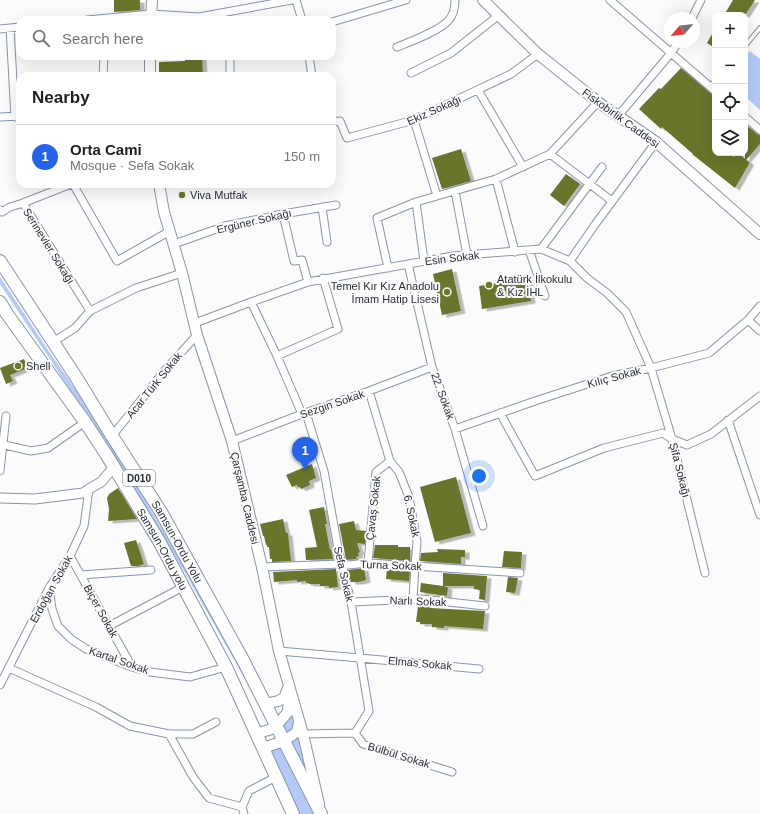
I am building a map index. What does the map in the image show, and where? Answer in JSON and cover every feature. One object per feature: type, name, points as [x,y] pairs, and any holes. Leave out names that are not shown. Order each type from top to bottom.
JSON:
[{"type":"highway","name":"Samsun-Ordu Yolu","points":[[0,261],[76,377],[161,512],[244,662],[321,814]]},
{"type":"highway","name":"Samsun-Ordu yolu","points":[[0,302],[3,316],[85,422],[159,541],[226,667],[293,814]]},
{"type":"main road","points":[[151,16],[152,0]]},
{"type":"main road","name":"Fiskobirlik Caddesi","points":[[483,0],[538,54],[598,102],[656,142],[760,234]]},
{"type":"main road","points":[[150,60],[150,72]]},
{"type":"main road","name":"Çarşamba Caddesi","points":[[160,188],[164,212],[182,273],[197,335],[232,441],[262,567],[279,651],[300,721],[321,814]]},
{"type":"main road","points":[[265,704],[284,698],[289,686]]},
{"type":"main road","points":[[257,733],[269,730],[276,726],[288,712],[289,686]]},
{"type":"main road","points":[[263,748],[284,741],[297,732],[300,721]]},
{"type":"street","points":[[210,16],[292,0]]},
{"type":"street","points":[[296,0],[301,16]]},
{"type":"street","points":[[336,21],[406,0]]},
{"type":"street","points":[[397,47],[439,28],[449,20],[455,6],[455,0]]},
{"type":"street","points":[[610,0],[671,53],[712,85]]},
{"type":"street","points":[[695,12],[701,0]]},
{"type":"street","points":[[412,73],[451,54],[499,16]]},
{"type":"street","points":[[0,29],[16,27]]},
{"type":"street","points":[[10,28],[16,103]]},
{"type":"street","points":[[618,116],[674,48]]},
{"type":"street","name":"Ekiz Sokağı","points":[[336,122],[340,121],[347,138],[414,120],[511,74],[538,54]]},
{"type":"street","points":[[103,72],[104,60]]},
{"type":"street","points":[[230,60],[230,72]]},
{"type":"street","points":[[310,60],[311,72]]},
{"type":"street","points":[[478,90],[523,167]]},
{"type":"street","points":[[388,268],[377,218],[416,202],[496,179],[550,154],[598,102]]},
{"type":"street","points":[[0,117],[16,116]]},
{"type":"street","points":[[414,120],[437,196]]},
{"type":"street","points":[[748,120],[760,130]]},
{"type":"street","points":[[570,261],[656,142]]},
{"type":"street","points":[[550,154],[612,201]]},
{"type":"street","points":[[541,249],[602,167]]},
{"type":"street","points":[[496,179],[515,252]]},
{"type":"street","name":"Serinevler Sokağı","points":[[62,188],[23,203],[90,311]]},
{"type":"street","points":[[74,188],[117,261],[170,231]]},
{"type":"street","points":[[455,191],[467,255]]},
{"type":"street","points":[[416,202],[424,261]]},
{"type":"street","points":[[0,210],[2,212],[10,207],[23,203]]},
{"type":"street","name":"Ergüner Sokağı","points":[[174,244],[225,226],[336,205]]},
{"type":"street","points":[[322,207],[326,242]]},
{"type":"street","points":[[283,214],[294,261],[302,260],[308,282]]},
{"type":"street","name":"Esin Sokak","points":[[194,323],[323,278],[453,256],[541,249],[570,261]]},
{"type":"street","points":[[529,250],[545,296]]},
{"type":"street","name":"Şifa Sokağı","points":[[570,261],[587,278],[607,293],[626,312],[651,368],[672,439],[705,573]]},
{"type":"street","name":"22. Sokak","points":[[408,264],[432,367],[455,429],[483,526]]},
{"type":"street","points":[[53,342],[75,328],[90,311],[136,288],[182,273]]},
{"type":"street","points":[[276,356],[338,329],[323,278]]},
{"type":"street","name":"Sefa Sokak","points":[[251,302],[304,413],[324,471],[341,564],[350,602],[369,711],[355,733]]},
{"type":"street","name":"Kılıç Sokak","points":[[455,429],[612,376],[651,368],[709,353],[748,320],[760,306]]},
{"type":"street","points":[[748,320],[760,331]]},
{"type":"street","name":"Acar Türk Sokak","points":[[112,436],[166,368],[197,335]]},
{"type":"street","name":"Sezgin Sokak","points":[[232,441],[304,413],[369,391],[432,367]]},
{"type":"street","points":[[369,391],[390,461]]},
{"type":"street","points":[[500,413],[535,476],[604,448],[663,433],[672,439],[688,445],[711,434],[760,396]]},
{"type":"street","points":[[0,471],[1,444],[6,416]]},
{"type":"street","points":[[728,420],[760,515]]},
{"type":"street","points":[[1,444],[31,451],[48,448],[85,422]]},
{"type":"street","name":"Çavaş Sokak","points":[[368,563],[376,472],[390,461]]},
{"type":"street","name":"6. Sokak","points":[[390,461],[399,472],[409,496],[417,542],[414,599]]},
{"type":"street","points":[[0,498],[34,499],[83,493],[101,482],[114,467]]},
{"type":"street","name":"Erdoğan Sokak","points":[[0,686],[49,588],[70,556],[84,526],[89,489]]},
{"type":"street","name":"Biçer Sokak","points":[[70,556],[132,667]]},
{"type":"street","name":"Turna Sokak","points":[[262,567],[348,565],[368,563],[520,573]]},
{"type":"street","points":[[81,575],[151,570]]},
{"type":"street","points":[[109,626],[183,587]]},
{"type":"street","name":"Kartal Sokak","points":[[49,588],[52,609],[58,626],[71,639],[86,649],[132,667],[150,672],[190,677],[226,667]]},
{"type":"street","name":"Narlı Sokak","points":[[350,602],[414,599],[485,606]]},
{"type":"street","name":"Elmas Sokak","points":[[279,651],[479,669]]},
{"type":"street","points":[[9,668],[96,707],[130,726],[169,734],[193,734],[216,722]]},
{"type":"street","points":[[303,734],[355,733]]},
{"type":"street","name":"Bülbül Sokak","points":[[355,733],[363,744],[452,772]]},
{"type":"street","points":[[169,734],[193,777],[209,798],[243,811],[249,791],[276,777]]},
{"type":"lane","points":[[748,42],[760,28]]},
{"type":"shaded area","points":[[750,51],[760,59],[760,110],[748,99],[748,53]]},
{"type":"shaded area","points":[[0,277],[107,435],[174,549],[265,710],[263,711],[185,573],[120,466],[0,284]]},
{"type":"shaded area","points":[[295,704],[298,727],[286,734],[283,727]]},
{"type":"shaded area","points":[[301,736],[310,780],[291,741]]},
{"type":"shaded area","points":[[284,741],[321,814],[293,814],[263,748]]},
{"type":"building","points":[[114,0],[140,0],[140,10],[114,12]]},
{"type":"building","points":[[733,0],[755,0],[747,12],[726,12]]},
{"type":"building","points":[[712,34],[712,46],[707,43]]},
{"type":"building","points":[[202,60],[203,72],[159,72],[159,62]]},
{"type":"building","points":[[681,68],[712,94],[712,156],[742,156],[745,159],[745,156],[748,156],[748,126],[760,135],[760,144],[746,160],[749,164],[735,188],[692,154],[662,127],[661,129],[639,109],[659,88],[661,89]]},
{"type":"building","points":[[461,149],[471,181],[442,189],[432,158]]},
{"type":"building","points":[[566,174],[580,184],[564,206],[550,195]]},
{"type":"building","name":"Temel Kır Kız Anadolu İmam Hatip Lisesi","points":[[452,269],[461,311],[442,315],[433,274]]},
{"type":"building","points":[[528,278],[531,301],[482,309],[479,286]]},
{"type":"building","points":[[24,359],[28,368],[10,375],[13,381],[6,384],[0,368]]},
{"type":"building","points":[[312,464],[316,478],[309,481],[310,485],[301,489],[297,485],[292,487],[286,475]]},
{"type":"building","points":[[456,477],[471,533],[435,542],[420,487]]},
{"type":"building","points":[[118,488],[137,519],[108,521],[109,509],[107,498],[109,494]]},
{"type":"building","points":[[324,507],[327,524],[325,524],[333,559],[306,560],[305,548],[317,547],[309,510]]},
{"type":"building","points":[[283,519],[286,533],[288,533],[291,561],[272,562],[272,559],[270,559],[269,547],[266,545],[260,524]]},
{"type":"building","points":[[354,521],[356,530],[366,531],[365,544],[357,543],[360,552],[358,553],[359,556],[356,557],[357,559],[346,560],[339,524]]},
{"type":"building","points":[[136,540],[144,564],[131,566],[124,543]]},
{"type":"building","points":[[375,545],[398,545],[398,547],[410,547],[410,561],[373,558]]},
{"type":"building","points":[[437,549],[465,550],[465,557],[461,557],[461,564],[420,561],[421,553],[438,552]]},
{"type":"building","points":[[504,551],[522,552],[521,568],[502,567]]},
{"type":"building","points":[[364,568],[366,580],[351,582],[348,570]]},
{"type":"building","points":[[336,569],[338,587],[329,588],[329,586],[320,586],[320,584],[309,584],[306,583],[306,581],[297,582],[297,580],[274,582],[273,572]]},
{"type":"building","points":[[387,569],[410,571],[409,581],[386,579]]},
{"type":"building","points":[[443,573],[487,576],[485,600],[479,599],[480,590],[474,589],[474,586],[444,586],[448,587],[447,596],[420,592],[421,583],[443,586]]},
{"type":"building","points":[[508,577],[518,578],[515,593],[506,592]]},
{"type":"building","points":[[418,606],[485,611],[483,629],[444,626],[444,628],[432,627],[432,624],[420,624],[420,622],[416,622]]},
{"type":"place","name":"Viva Mutfak","points":[[182,195]]},
{"type":"place","name":"Atatürk İlkokulu & Kız İHL","points":[[489,285]]},
{"type":"place","name":"Temel Kır Kız Anadolu İmam Hatip Lisesi","points":[[447,292]]},
{"type":"place","name":"Shell","points":[[18,366]]},
{"type":"place","name":"Orta Cami","points":[[305,470]]}]
